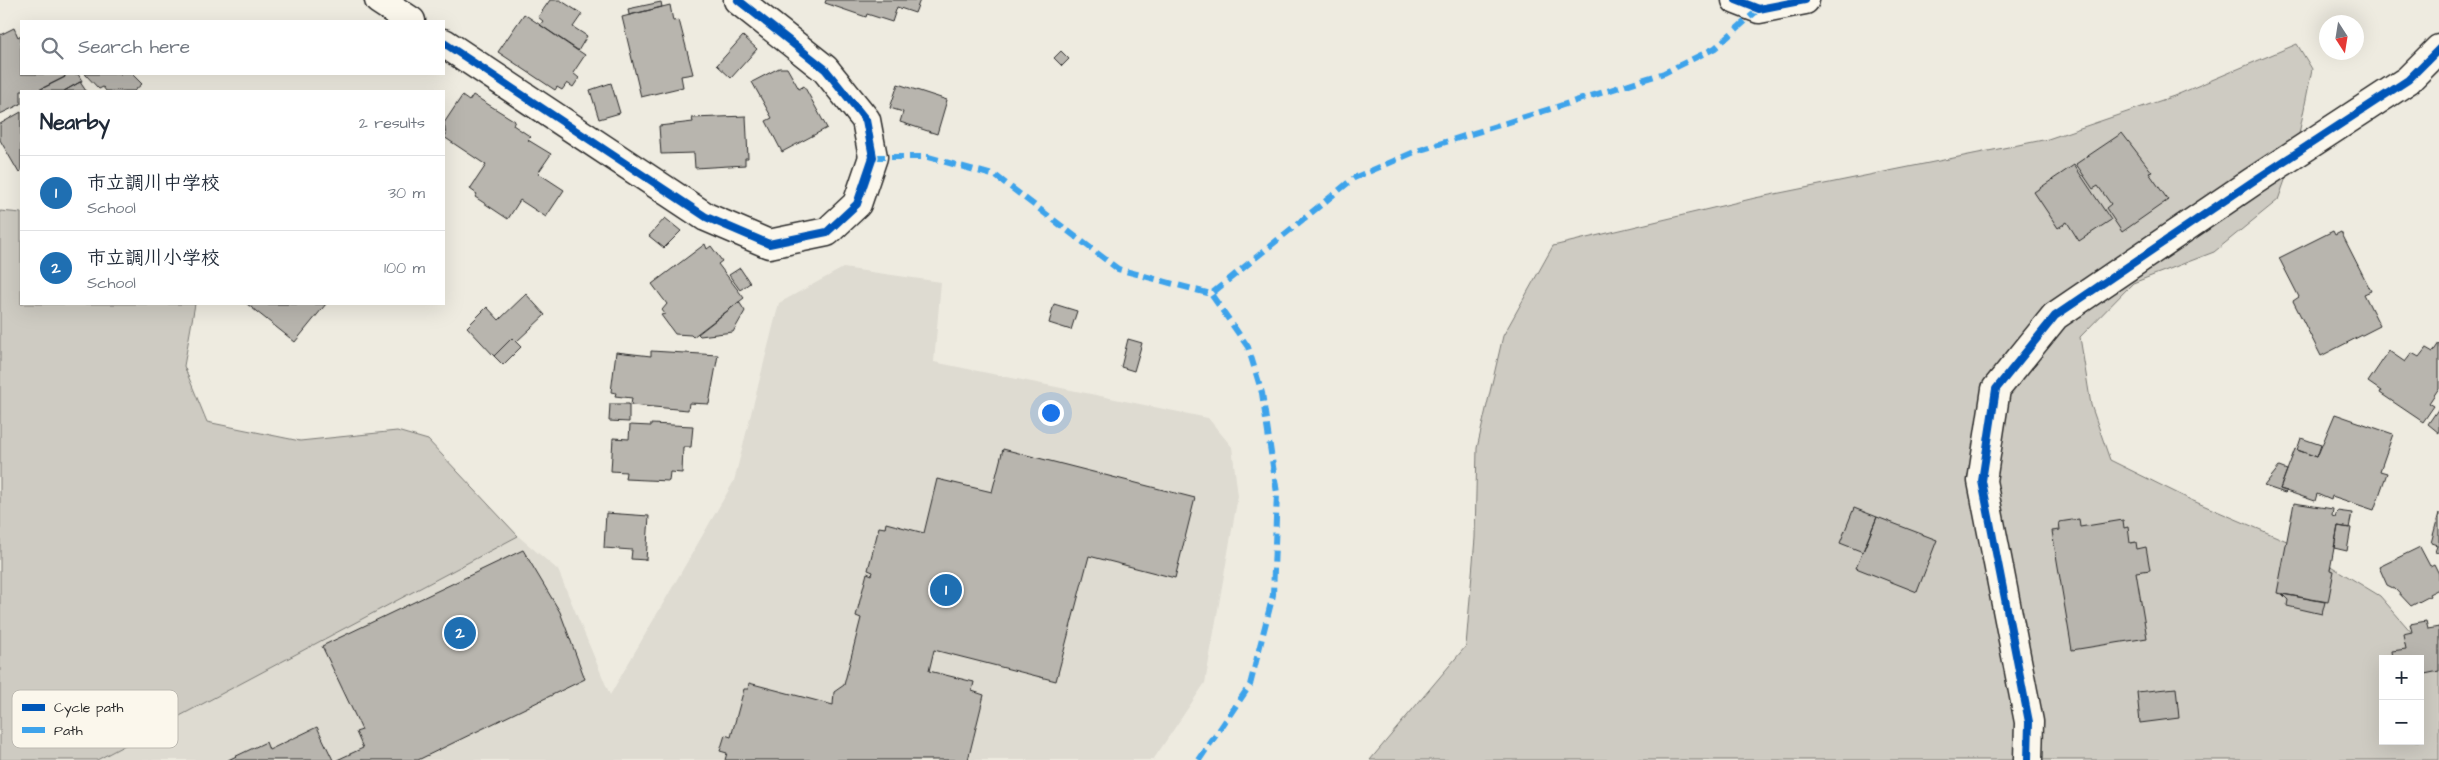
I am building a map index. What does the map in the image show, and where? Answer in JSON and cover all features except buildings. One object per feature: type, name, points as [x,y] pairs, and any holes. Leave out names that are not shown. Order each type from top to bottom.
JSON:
[{"type":"street","points":[[379,0],[409,20]]},
{"type":"street","points":[[445,44],[706,217],[769,244],[827,232],[857,204],[873,157],[866,120],[826,69],[738,0]]},
{"type":"street","points":[[1736,0],[1759,9],[1805,0]]},
{"type":"street","points":[[2028,760],[2029,722],[1982,480],[1996,389],[2055,316],[2408,80],[2439,50]]},
{"type":"shaded area","points":[[2297,44],[2312,69],[2296,149],[2278,200],[2214,252],[2133,283],[2080,337],[2091,405],[2110,460],[2191,500],[2296,545],[2380,596],[2439,664],[2439,760],[1370,760],[1466,646],[1475,538],[1477,448],[1503,336],[1553,246],[1755,198],[2048,139],[2174,96]]},
{"type":"shaded area","points":[[0,211],[20,213],[20,305],[195,305],[184,366],[207,422],[300,441],[397,431],[428,440],[518,536],[178,717],[178,690],[12,690],[12,748],[120,748],[97,760],[0,760]]},
{"type":"shaded area","points":[[843,268],[941,282],[934,362],[1208,418],[1232,447],[1238,496],[1205,683],[1153,760],[97,760],[120,748],[178,748],[178,717],[518,536],[558,570],[610,695],[734,481],[779,303]]},
{"type":"marked path","points":[[873,157],[928,157],[996,176],[1118,269],[1211,294],[1354,178],[1417,151],[1664,73],[1715,48],[1759,9]]},
{"type":"marked path","points":[[1199,760],[1250,685],[1273,595],[1277,493],[1262,393],[1248,347],[1211,294]]},
{"type":"cycle path","points":[[445,44],[706,217],[769,244],[827,232],[857,204],[873,157],[866,120],[825,69],[738,0]]},
{"type":"cycle path","points":[[1736,0],[1759,9],[1805,0]]},
{"type":"cycle path","points":[[2028,760],[2029,722],[1982,481],[1996,389],[2055,316],[2252,182],[2408,80],[2439,49]]},
{"type":"place","name":"市立調川中学校","points":[[946,590]]},
{"type":"place","name":"市立調川小学校","points":[[460,633]]}]
